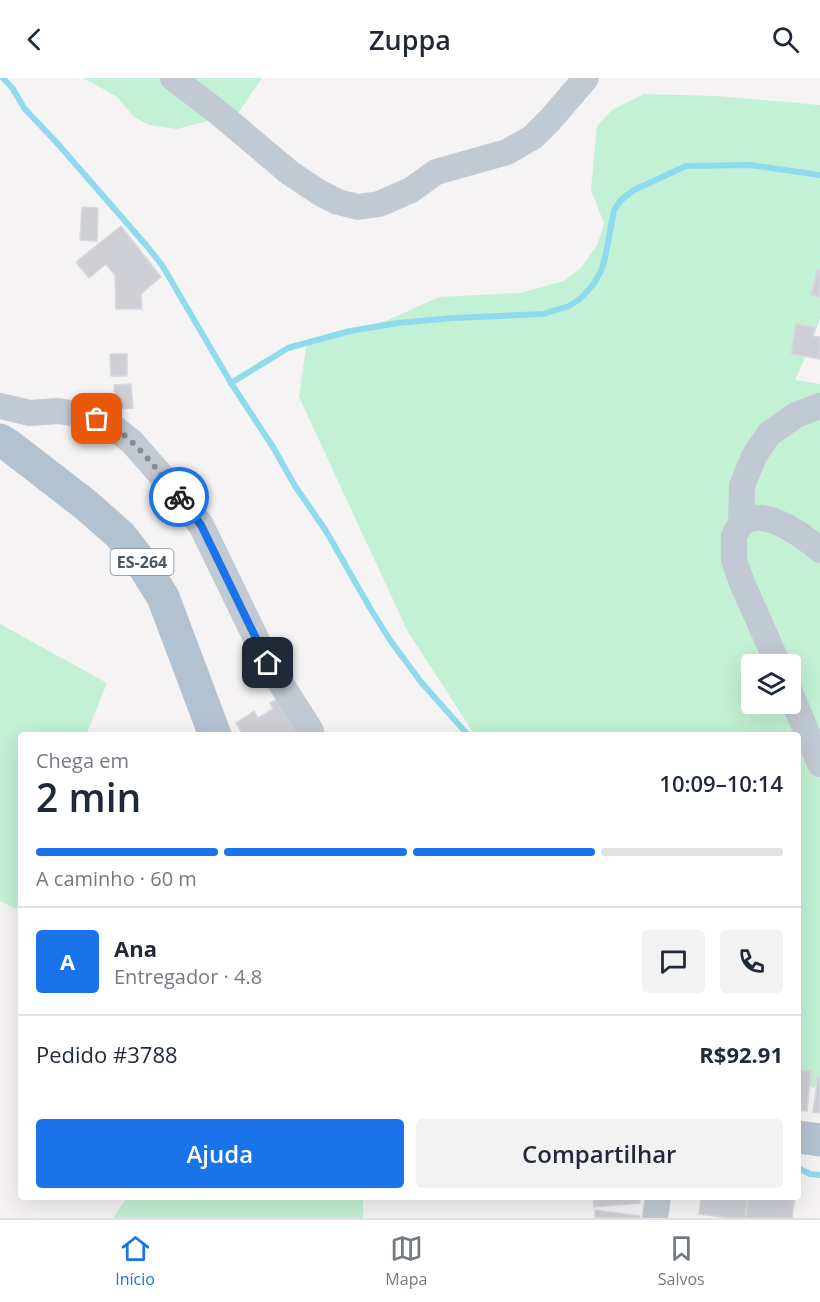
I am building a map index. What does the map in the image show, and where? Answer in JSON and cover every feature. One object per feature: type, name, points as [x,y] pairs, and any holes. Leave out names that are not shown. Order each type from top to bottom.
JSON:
[{"type":"main road","name":"ES-264","points":[[0,440],[86,505],[120,535],[141,562],[163,597],[214,732]]},
{"type":"main road","points":[[801,1137],[820,1140]]},
{"type":"street","points":[[173,78],[290,173],[320,193],[338,202],[358,207],[379,204],[411,190],[436,172],[507,152],[533,137],[586,78]]},
{"type":"street","points":[[0,406],[30,413],[58,411],[86,415],[108,423],[132,442],[201,525],[268,663],[311,731]]},
{"type":"street","points":[[774,654],[734,560],[734,536],[741,523],[742,486],[754,456],[769,434],[796,416],[820,406]]},
{"type":"street","points":[[741,523],[756,518],[778,522],[808,539],[820,550]]},
{"type":"street","points":[[799,714],[820,764]]},
{"type":"green space","points":[[83,78],[262,78],[238,113],[177,129],[149,125],[134,117],[116,96]]},
{"type":"green space","points":[[644,94],[716,96],[820,105],[820,318],[795,380],[820,384],[820,1083],[813,1088],[801,1082],[801,732],[473,732],[408,632],[299,397],[307,341],[355,331],[388,320],[439,297],[520,293],[564,281],[581,268],[597,245],[604,224],[591,189],[597,126],[612,110]]},
{"type":"green space","points":[[0,624],[107,683],[87,732],[18,732],[18,904],[16,909],[0,901]]},
{"type":"green space","points":[[125,1200],[363,1200],[363,1218],[113,1218]]},
{"type":"building","points":[[82,207],[98,208],[97,241],[80,240]]},
{"type":"building","points":[[121,226],[161,277],[141,294],[142,309],[116,309],[115,275],[106,264],[89,278],[76,262]]},
{"type":"building","points":[[817,270],[820,270],[820,297],[811,295]]},
{"type":"building","points":[[796,324],[815,327],[813,336],[820,337],[820,359],[791,354]]},
{"type":"building","points":[[110,354],[127,354],[127,376],[111,376]]},
{"type":"building","points":[[131,384],[133,408],[115,409],[114,385]]},
{"type":"building","points":[[280,697],[301,732],[241,732],[236,723],[254,711],[258,718],[273,709],[270,703]]},
{"type":"building","points":[[801,1070],[811,1071],[807,1111],[801,1110]]},
{"type":"building","points":[[818,1077],[820,1077],[820,1113],[813,1112]]},
{"type":"building","points":[[593,1200],[640,1200],[640,1203],[594,1207]]},
{"type":"building","points":[[701,1200],[748,1200],[745,1218],[699,1214]]},
{"type":"building","points":[[748,1200],[795,1200],[792,1218],[746,1218]]},
{"type":"building","points":[[595,1210],[640,1216],[640,1218],[595,1218]]},
{"type":"waterway","points":[[3,78],[13,89],[24,108],[162,265],[231,383],[326,531],[390,640],[421,682],[465,732]]},
{"type":"waterway","points":[[231,383],[288,348],[350,331],[398,323],[453,318],[543,314],[569,306],[580,299],[593,285],[601,271],[614,210],[621,200],[634,190],[686,166],[750,165],[820,175]]},
{"type":"waterway","points":[[801,1170],[810,1174],[820,1175]]},
{"type":"way so far","points":[[97,419],[108,423],[132,442],[179,497]]},
{"type":"route","points":[[179,497],[201,525],[268,663]]}]
